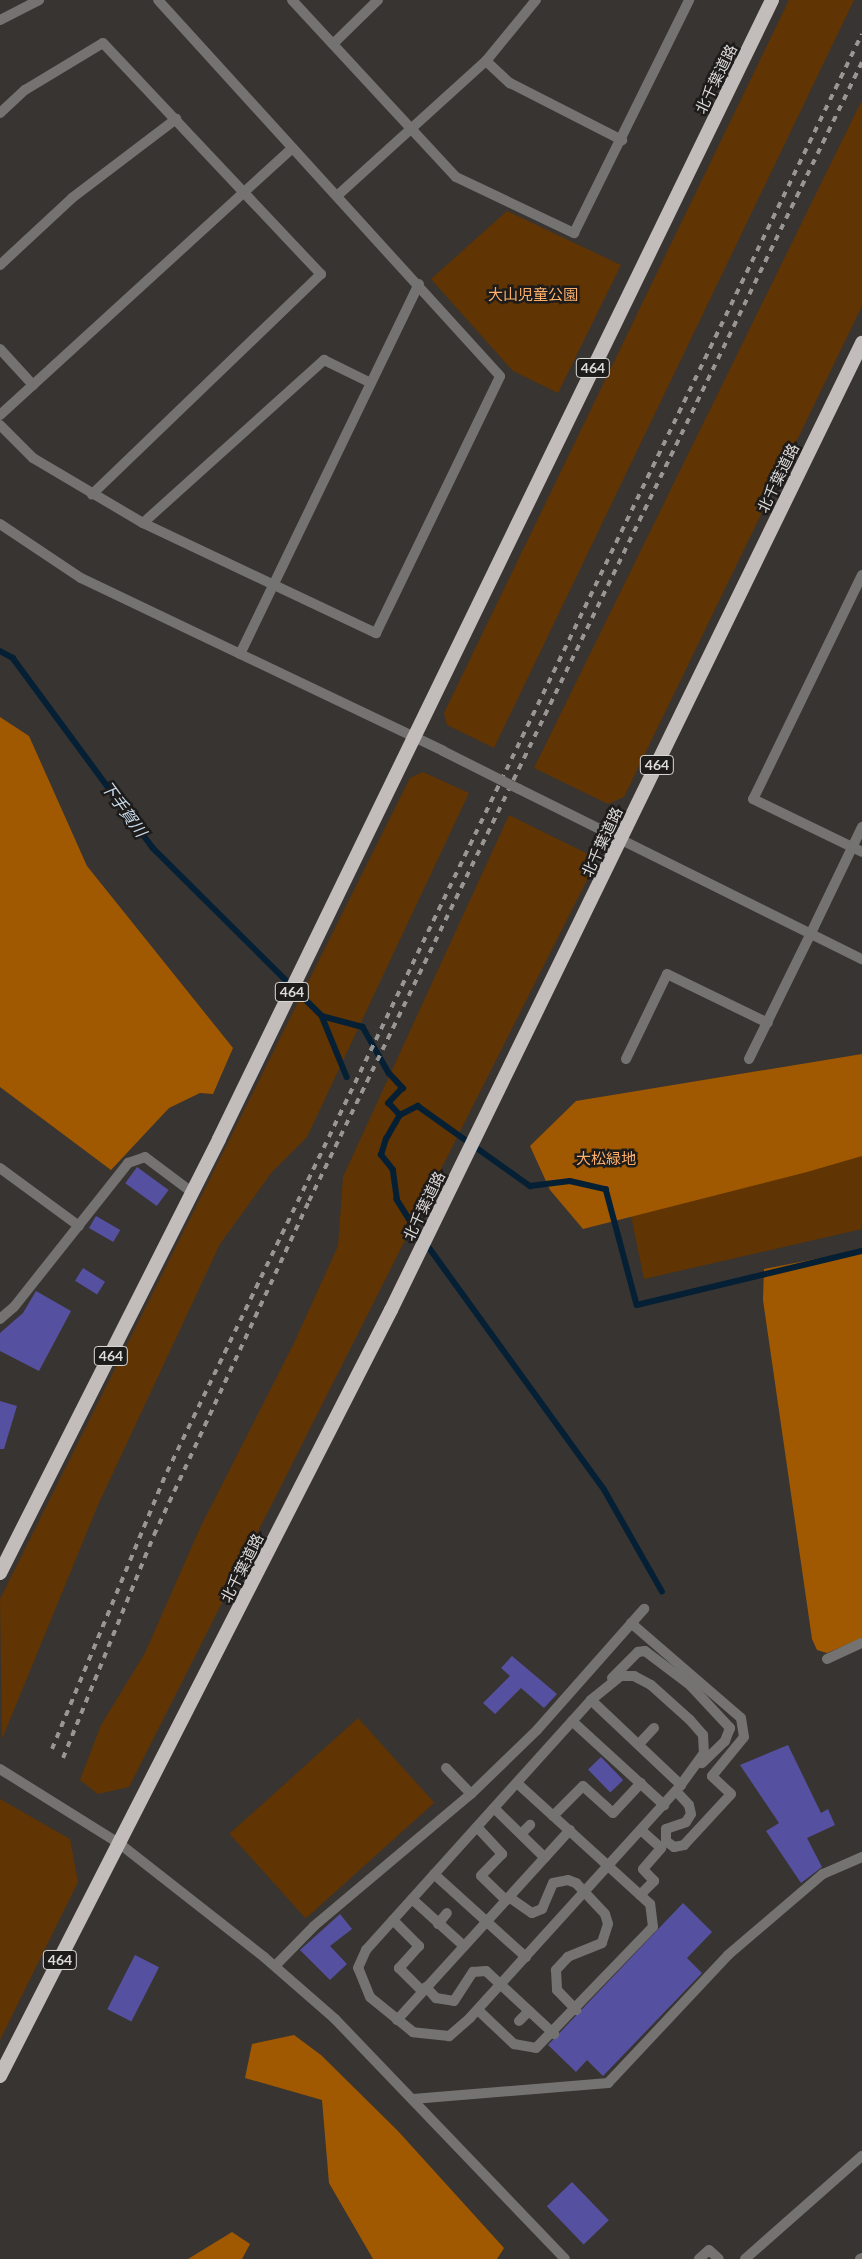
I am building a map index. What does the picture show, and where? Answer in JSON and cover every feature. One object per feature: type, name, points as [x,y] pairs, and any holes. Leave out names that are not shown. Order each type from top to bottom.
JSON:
[{"type":"highway","name":"北千葉道路","points":[[0,1572],[192,1193],[364,845],[772,0]]},
{"type":"highway","name":"北千葉道路","points":[[0,2076],[392,1310],[622,840],[862,342]]},
{"type":"street","points":[[0,20],[39,0]]},
{"type":"street","points":[[0,425],[33,458],[143,523],[376,633],[500,376],[419,284],[158,0]]},
{"type":"street","points":[[292,0],[456,177],[574,233],[622,140],[689,0]]},
{"type":"street","points":[[333,44],[378,0]]},
{"type":"street","points":[[338,196],[486,61],[536,0]]},
{"type":"street","points":[[0,114],[25,90],[103,43],[321,274],[92,494]]},
{"type":"street","points":[[486,61],[510,83],[622,140]]},
{"type":"street","points":[[0,264],[72,198],[176,119]]},
{"type":"street","points":[[0,415],[292,148]]},
{"type":"street","points":[[240,654],[419,284]]},
{"type":"street","points":[[0,349],[33,385]]},
{"type":"street","points":[[143,523],[324,360],[371,383]]},
{"type":"street","points":[[0,524],[81,578],[415,737],[810,935],[862,959]]},
{"type":"street","points":[[862,575],[753,799],[862,852]]},
{"type":"street","points":[[749,1059],[862,826]]},
{"type":"street","points":[[626,1058],[667,974],[768,1023]]},
{"type":"street","points":[[0,1319],[14,1307],[128,1163],[146,1157],[192,1193]]},
{"type":"street","points":[[0,1168],[79,1226]]},
{"type":"street","points":[[275,1966],[314,1926],[471,1794],[537,1730],[644,1609]]},
{"type":"street","points":[[591,1700],[638,1744],[679,1788],[689,1805],[691,1814],[686,1822],[666,1829],[666,1840],[674,1847],[684,1845],[731,1794],[712,1776],[744,1737],[741,1718],[631,1623]]},
{"type":"street","points":[[827,1659],[862,1643]]},
{"type":"street","points":[[645,1651],[722,1716],[730,1728],[725,1740],[691,1774],[478,2010],[449,2036],[413,2032],[370,1997],[358,1968],[366,1950],[606,1684],[638,1652],[645,1651]]},
{"type":"street","points":[[606,1684],[621,1676],[634,1676],[690,1720],[703,1735],[704,1754],[691,1774]]},
{"type":"street","points":[[572,1721],[664,1805]]},
{"type":"street","points":[[638,1744],[654,1728]]},
{"type":"street","points":[[446,1768],[471,1794]]},
{"type":"street","points":[[0,1770],[120,1844],[197,1900],[275,1966],[413,2099],[565,2259]]},
{"type":"street","points":[[478,2010],[514,2044],[525,2048],[536,2048],[554,2034],[653,1926],[655,1915],[640,1895],[517,1783]]},
{"type":"street","points":[[553,1816],[583,1786],[613,1813],[641,1783]]},
{"type":"street","points":[[494,1808],[544,1858]]},
{"type":"street","points":[[521,1834],[530,1825]]},
{"type":"street","points":[[476,1827],[502,1854],[481,1876],[507,1899],[532,1913],[542,1909],[558,1881],[576,1883],[599,1906],[608,1924],[602,1943],[568,1957],[556,1970],[558,1990],[576,2010]]},
{"type":"street","points":[[397,2020],[570,1830]]},
{"type":"street","points":[[640,1895],[654,1881],[643,1869],[661,1848],[641,1830]]},
{"type":"street","points":[[413,2099],[608,2084],[728,1955],[823,1874],[862,1857]]},
{"type":"street","points":[[434,1874],[526,1957]]},
{"type":"street","points":[[412,1899],[464,1946]]},
{"type":"street","points":[[438,1924],[447,1913]]},
{"type":"street","points":[[394,1920],[419,1946],[399,1968],[436,1998],[448,2002],[458,1999],[469,1977],[479,1970],[501,1985],[554,2034]]},
{"type":"street","points":[[519,2021],[529,2011]]},
{"type":"street","points":[[745,2259],[862,2156]]},
{"type":"street","points":[[700,2259],[709,2250],[719,2259]]},
{"type":"green space","points":[[789,0],[854,0],[494,748],[447,725],[444,713]]},
{"type":"green space","points":[[862,100],[862,306],[624,797],[608,804],[534,768]]},
{"type":"green space","name":"大山児童公園","points":[[507,211],[621,265],[558,393],[513,371],[431,279]]},
{"type":"green space","points":[[0,717],[29,736],[87,866],[233,1048],[213,1094],[200,1093],[169,1108],[111,1170],[0,1087]]},
{"type":"green space","points":[[423,772],[469,793],[307,1137],[272,1172],[220,1244],[98,1505],[2,1739],[0,1599],[410,778]]},
{"type":"green space","points":[[509,815],[588,854],[592,870],[129,1787],[98,1794],[80,1780],[101,1725],[145,1653],[200,1528],[295,1341],[338,1246],[343,1177]]},
{"type":"green space","name":"大松緑地","points":[[862,1054],[862,1156],[807,1172],[583,1229],[550,1190],[530,1146],[576,1101]]},
{"type":"green space","points":[[862,1077],[862,1229],[644,1279],[615,1139]]},
{"type":"green space","points":[[862,1250],[862,1638],[827,1653],[817,1650],[812,1639],[763,1300],[764,1269]]},
{"type":"green space","points":[[358,1718],[434,1803],[306,1918],[229,1834]]},
{"type":"green space","points":[[0,1799],[70,1839],[78,1882],[0,2040]]},
{"type":"green space","points":[[294,2035],[321,2055],[398,2131],[504,2248],[497,2259],[373,2259],[329,2183],[322,2100],[245,2078],[252,2044]]},
{"type":"green space","points":[[232,2232],[250,2244],[242,2259],[188,2259]]},
{"type":"building","points":[[137,1167],[169,1190],[157,1206],[125,1183]]},
{"type":"building","points":[[96,1216],[120,1230],[113,1242],[89,1228]]},
{"type":"building","points":[[83,1268],[105,1282],[97,1294],[75,1281]]},
{"type":"building","points":[[36,1291],[71,1311],[39,1371],[0,1351],[0,1333],[23,1313]]},
{"type":"building","points":[[0,1401],[17,1406],[4,1449],[0,1449]]},
{"type":"building","points":[[512,1656],[557,1694],[544,1708],[521,1688],[495,1714],[483,1703],[510,1676],[501,1668]]},
{"type":"building","points":[[788,1745],[821,1813],[828,1809],[835,1825],[807,1838],[822,1867],[801,1883],[766,1831],[779,1823],[740,1765]]},
{"type":"building","points":[[601,1757],[623,1780],[610,1793],[588,1770]]},
{"type":"building","points":[[683,1903],[712,1932],[687,1958],[702,1973],[603,2076],[587,2060],[576,2072],[548,2045]]},
{"type":"building","points":[[340,1914],[352,1929],[330,1946],[347,1964],[330,1980],[300,1950]]},
{"type":"building","points":[[135,1955],[159,1967],[131,2022],[107,2009]]},
{"type":"building","points":[[572,2182],[609,2220],[584,2244],[547,2206]]},
{"type":"waterway","name":"下手賀川","points":[[0,651],[13,658],[153,848],[322,1016],[347,1077]]},
{"type":"waterway","points":[[322,1016],[363,1027],[389,1073],[403,1088],[389,1103],[400,1115]]},
{"type":"waterway","points":[[662,1592],[604,1490],[413,1226],[397,1200],[393,1170],[381,1155],[386,1139],[400,1115],[418,1106],[530,1186],[570,1181],[606,1189],[637,1305],[862,1251]]},
{"type":"railway","points":[[52,1749],[167,1472],[862,34]]},
{"type":"railway","points":[[63,1758],[154,1535],[309,1201],[862,62]]}]
